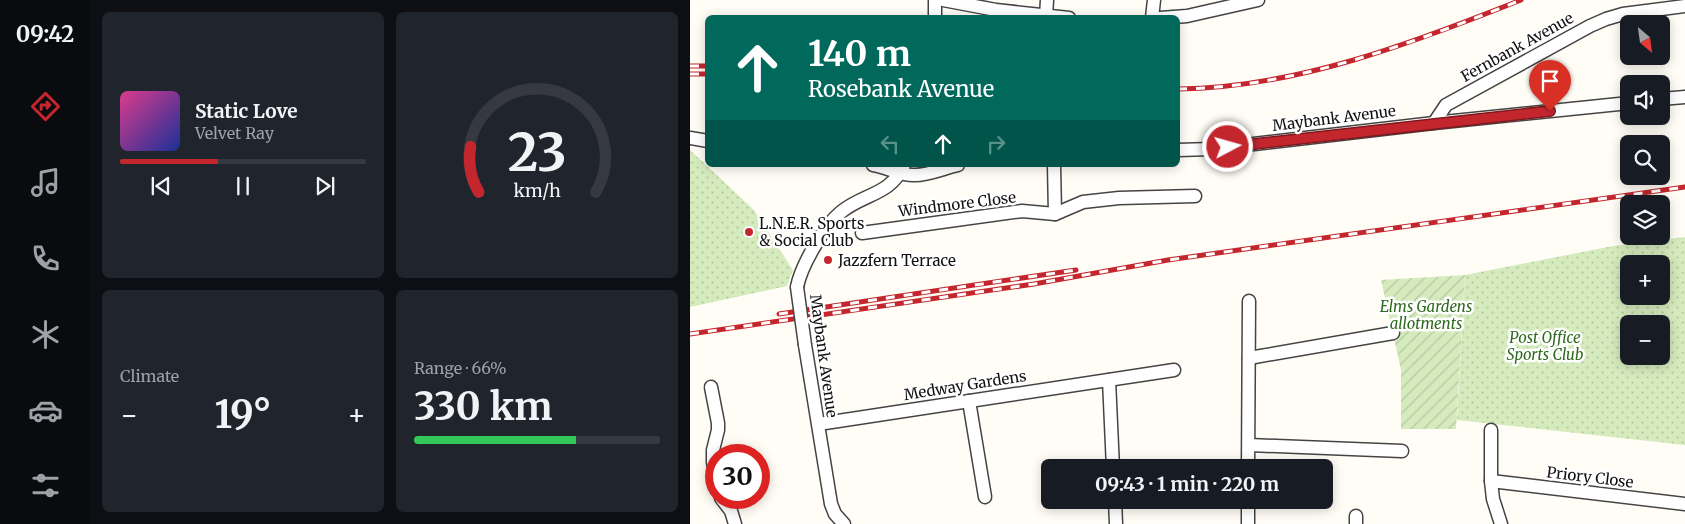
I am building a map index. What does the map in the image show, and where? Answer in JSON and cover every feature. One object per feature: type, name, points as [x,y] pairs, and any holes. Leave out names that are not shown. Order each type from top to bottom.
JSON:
[{"type":"street","points":[[935,0],[935,15]]},
{"type":"street","points":[[943,0],[996,10],[1038,15]]},
{"type":"street","points":[[1046,15],[1047,0]]},
{"type":"street","points":[[1152,15],[1154,0]]},
{"type":"street","points":[[1180,16],[1258,0]]},
{"type":"street","name":"Fernbank Avenue","points":[[1434,123],[1446,104],[1590,26],[1623,14],[1685,6]]},
{"type":"street","points":[[1670,98],[1685,97]]},
{"type":"street","name":"Maybank Avenue","points":[[1180,150],[1211,149],[1620,104]]},
{"type":"street","points":[[690,138],[705,140]]},
{"type":"street","points":[[886,167],[902,169],[916,176],[950,167]]},
{"type":"street","points":[[1054,167],[1055,214]]},
{"type":"street","name":"Maybank Avenue","points":[[844,524],[835,514],[831,504],[797,287],[799,275],[807,259],[834,219],[842,211],[886,187],[894,181],[902,169]]},
{"type":"street","name":"Windmore Close","points":[[862,233],[1022,212],[1055,214],[1083,202],[1119,198],[1195,196]]},
{"type":"street","points":[[1248,459],[1249,301]]},
{"type":"street","points":[[1249,358],[1393,334]]},
{"type":"street","name":"Medway Gardens","points":[[825,423],[1174,370]]},
{"type":"street","points":[[1109,380],[1113,459]]},
{"type":"street","points":[[711,387],[718,423],[714,444]]},
{"type":"street","points":[[969,401],[985,497]]},
{"type":"street","points":[[1491,430],[1491,481],[1493,499],[1501,524]]},
{"type":"street","points":[[1249,445],[1402,451]]},
{"type":"street","name":"Priory Close","points":[[1491,481],[1685,504]]},
{"type":"street","points":[[729,509],[734,524]]},
{"type":"street","points":[[1115,509],[1116,524]]},
{"type":"street","points":[[1248,509],[1248,524]]},
{"type":"green space","points":[[690,150],[705,164],[705,167],[708,167],[754,210],[793,270],[787,286],[690,307]]},
{"type":"green space","name":"Post Office Sports Club","points":[[1685,237],[1685,445],[1457,420],[1465,275],[1613,246],[1670,245],[1670,239]]},
{"type":"green space","name":"Elms Gardens allotments","points":[[1465,275],[1456,429],[1401,429],[1401,370],[1381,280]]},
{"type":"railway","points":[[1180,89],[1222,87],[1266,81],[1309,72],[1396,47],[1521,0]]},
{"type":"railway","points":[[690,66],[705,66]]},
{"type":"railway","points":[[690,74],[705,74]]},
{"type":"railway","points":[[690,334],[1034,284],[1168,260],[1685,187]]},
{"type":"railway","points":[[779,314],[1076,270]]},
{"type":"place","name":"L.N.E.R. Sports & Social Club","points":[[749,232]]},
{"type":"place","name":"Jazzfern Terrace","points":[[828,260]]},
{"type":"route","points":[[1228,147],[1550,111]]}]
